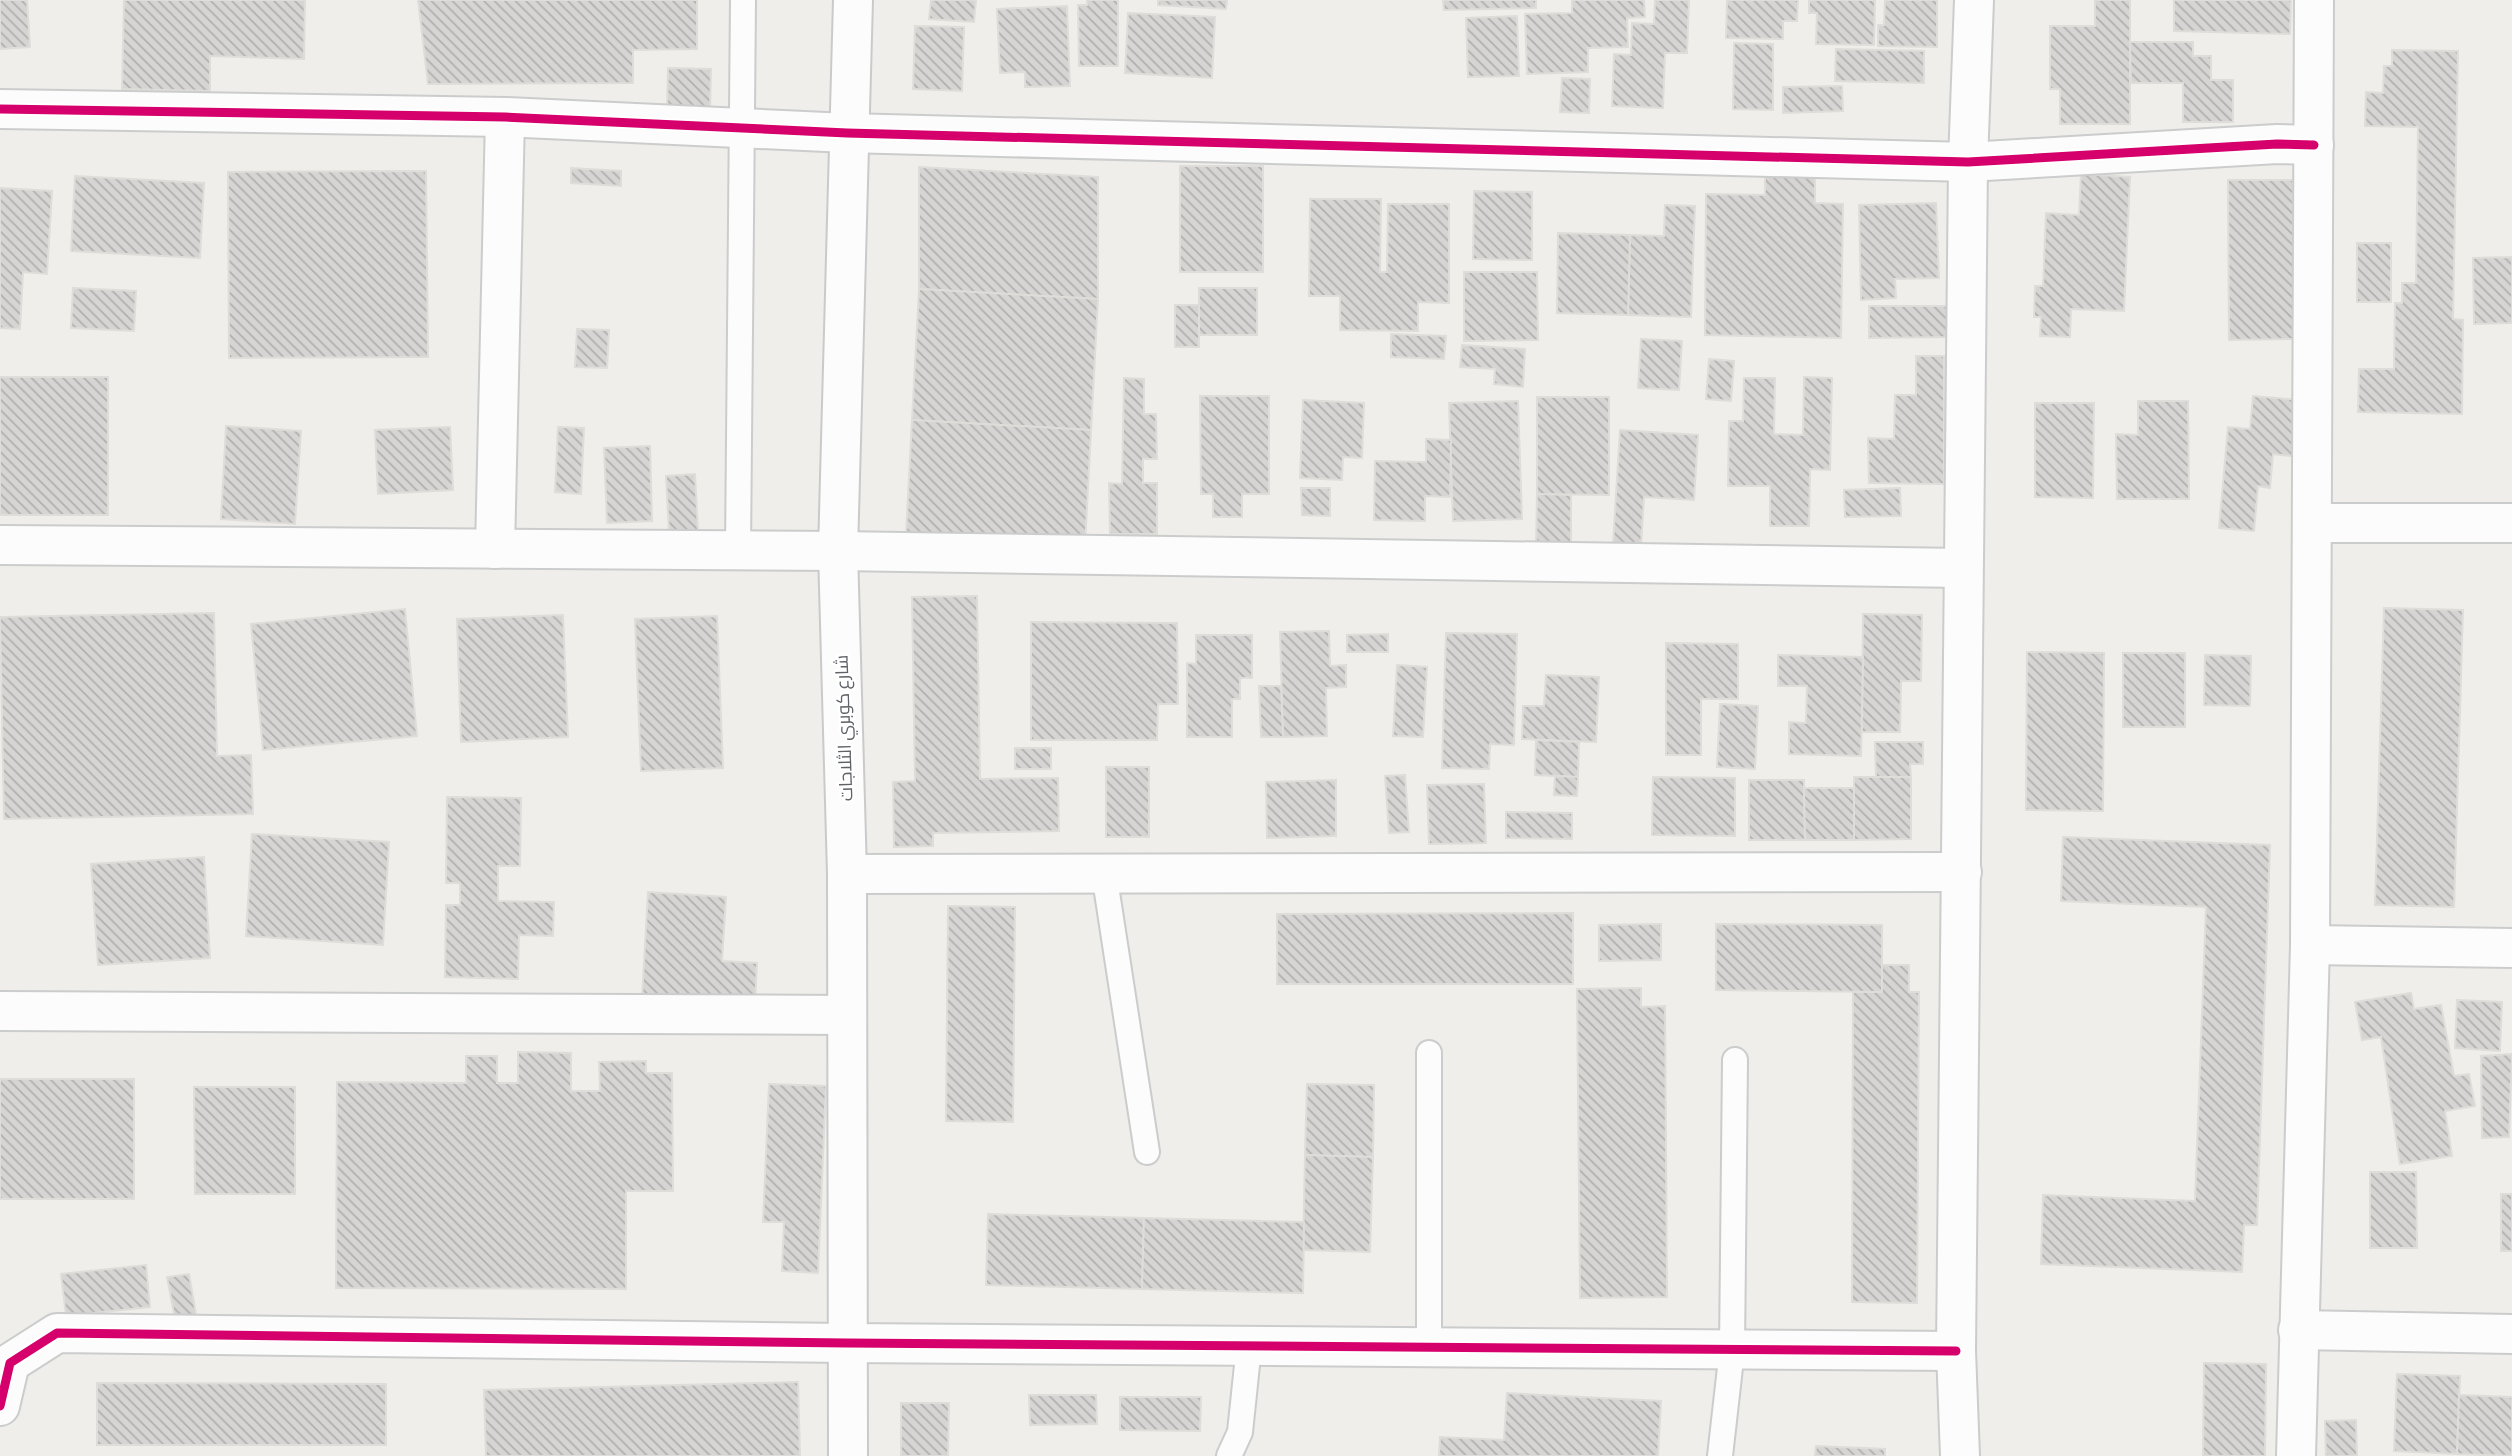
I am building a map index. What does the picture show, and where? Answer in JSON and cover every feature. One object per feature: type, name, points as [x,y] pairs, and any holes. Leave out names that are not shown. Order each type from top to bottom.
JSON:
[{"type":"street","name":"شارع كوبري الثلاجات","points":[[848,1456],[846,874],[838,551],[847,133],[853,0]]},
{"type":"street","points":[[1960,1456],[1956,1351],[1962,872],[1962,568],[1968,162],[1974,0]]},
{"type":"street","points":[[2295,1456],[2311,945],[2314,0]]},
{"type":"street","points":[[0,109],[505,117],[847,133],[1968,162],[2277,144],[2314,145]]},
{"type":"street","points":[[495,549],[505,117]]},
{"type":"street","points":[[2312,523],[2512,523]]},
{"type":"street","points":[[0,545],[838,551],[1962,568]]},
{"type":"street","points":[[846,874],[1962,872]]},
{"type":"street","points":[[2311,945],[2512,948]]},
{"type":"street","points":[[0,1011],[846,1015]]},
{"type":"street","points":[[2298,1330],[2512,1334]]},
{"type":"street","points":[[0,1406],[5,1361],[57,1333],[846,1343],[1956,1351]]},
{"type":"lane","points":[[738,550],[743,0]]},
{"type":"lane","points":[[1104,873],[1147,1152]]},
{"type":"lane","points":[[1429,1053],[1429,1347]]},
{"type":"lane","points":[[1720,1456],[1732,1350],[1735,1060]]},
{"type":"lane","points":[[1229,1456],[1240,1432],[1249,1346]]},
{"type":"building","points":[[0,0],[27,0],[30,47],[0,49]]},
{"type":"building","points":[[124,0],[305,0],[304,59],[210,56],[210,91],[122,89]]},
{"type":"building","points":[[418,0],[697,0],[697,49],[633,50],[633,83],[428,84]]},
{"type":"building","points":[[931,0],[976,0],[974,22],[929,19]]},
{"type":"building","points":[[1087,0],[1118,0],[1118,66],[1079,66],[1078,5],[1087,5]]},
{"type":"building","points":[[1158,0],[1227,0],[1226,9],[1158,5]]},
{"type":"building","points":[[1443,0],[1536,0],[1536,8],[1444,10]]},
{"type":"building","points":[[1572,0],[1644,0],[1645,17],[1627,18],[1628,47],[1588,48],[1588,72],[1527,74],[1525,14],[1572,13]]},
{"type":"building","points":[[1655,0],[1689,0],[1687,53],[1665,53],[1663,108],[1612,106],[1614,54],[1631,55],[1632,23],[1654,24]]},
{"type":"building","points":[[1727,0],[1798,0],[1797,21],[1783,21],[1783,39],[1726,38]]},
{"type":"building","points":[[1809,0],[1875,0],[1874,45],[1816,44],[1817,13],[1809,13]]},
{"type":"building","points":[[1885,0],[1937,0],[1937,47],[1878,46],[1878,25],[1884,25]]},
{"type":"building","points":[[2095,0],[2130,0],[2130,124],[2060,124],[2060,89],[2050,89],[2050,26],[2095,26]]},
{"type":"building","points":[[2174,0],[2291,0],[2290,34],[2174,31]]},
{"type":"building","points":[[1067,6],[1070,86],[1025,87],[1025,72],[1000,73],[997,9]]},
{"type":"building","points":[[1128,13],[1215,17],[1212,78],[1125,73]]},
{"type":"building","points":[[1517,16],[1519,76],[1468,77],[1466,18]]},
{"type":"building","points":[[915,26],[964,27],[962,91],[913,89]]},
{"type":"building","points":[[2130,42],[2193,42],[2193,56],[2211,56],[2211,80],[2233,80],[2233,122],[2183,122],[2183,83],[2131,83]]},
{"type":"building","points":[[1734,43],[1773,44],[1773,110],[1733,109]]},
{"type":"building","points":[[1836,49],[1924,51],[1924,83],[1835,81]]},
{"type":"building","points":[[2392,50],[2458,51],[2453,319],[2463,320],[2462,414],[2358,412],[2359,369],[2394,369],[2395,303],[2402,303],[2402,283],[2416,283],[2418,127],[2365,126],[2366,92],[2383,93],[2384,66],[2392,66]]},
{"type":"building","points":[[668,68],[711,69],[710,111],[667,110]]},
{"type":"building","points":[[1562,78],[1590,79],[1589,113],[1560,112]]},
{"type":"building","points":[[1842,86],[1843,111],[1783,113],[1783,87]]},
{"type":"building","points":[[1180,166],[1263,166],[1263,272],[1180,272]]},
{"type":"building","points":[[919,167],[1098,177],[1098,299],[919,289]]},
{"type":"building","points":[[571,168],[621,171],[621,186],[571,183]]},
{"type":"building","points":[[426,171],[428,357],[229,358],[228,172]]},
{"type":"building","points":[[1765,171],[1815,172],[1815,203],[1843,204],[1841,338],[1705,335],[1706,194],[1765,195]]},
{"type":"building","points":[[2081,174],[2130,177],[2124,311],[2071,309],[2070,337],[2040,336],[2041,317],[2034,317],[2035,286],[2043,286],[2046,213],[2079,215]]},
{"type":"building","points":[[75,176],[204,183],[200,258],[71,251]]},
{"type":"building","points":[[2228,180],[2293,180],[2293,339],[2229,340]]},
{"type":"building","points":[[0,188],[52,191],[47,274],[23,272],[20,329],[0,328]]},
{"type":"building","points":[[1474,191],[1532,192],[1532,260],[1473,259]]},
{"type":"building","points":[[1310,199],[1381,199],[1380,272],[1387,272],[1388,204],[1449,204],[1449,303],[1418,302],[1418,331],[1340,330],[1340,296],[1309,296]]},
{"type":"building","points":[[1936,203],[1939,278],[1895,279],[1896,298],[1861,300],[1859,205]]},
{"type":"building","points":[[1665,205],[1695,206],[1691,317],[1628,315],[1630,235],[1664,236]]},
{"type":"building","points":[[1558,233],[1630,235],[1628,315],[1557,313]]},
{"type":"building","points":[[2357,243],[2391,243],[2391,302],[2357,302]]},
{"type":"building","points":[[2512,257],[2512,323],[2474,324],[2473,258]]},
{"type":"building","points":[[1464,272],[1537,272],[1538,340],[1464,341]]},
{"type":"building","points":[[73,288],[136,291],[134,331],[71,328]]},
{"type":"building","points":[[1199,288],[1257,288],[1257,335],[1199,335]]},
{"type":"building","points":[[919,289],[1098,299],[1091,430],[912,420]]},
{"type":"building","points":[[1175,305],[1199,305],[1199,347],[1175,347]]},
{"type":"building","points":[[1869,306],[1947,306],[1948,337],[1869,338]]},
{"type":"building","points":[[577,329],[609,330],[607,368],[575,367]]},
{"type":"building","points":[[1391,334],[1446,336],[1444,359],[1391,357]]},
{"type":"building","points":[[1641,339],[1682,341],[1679,390],[1638,388]]},
{"type":"building","points":[[1462,345],[1525,349],[1523,387],[1494,384],[1495,369],[1460,367]]},
{"type":"building","points":[[1916,356],[1944,356],[1944,484],[1869,483],[1868,438],[1894,439],[1895,395],[1916,395]]},
{"type":"building","points":[[1709,359],[1734,361],[1731,401],[1706,399]]},
{"type":"building","points":[[0,377],[108,377],[108,515],[0,515]]},
{"type":"building","points":[[1804,377],[1832,378],[1830,470],[1810,469],[1809,526],[1770,526],[1770,486],[1728,486],[1729,421],[1743,421],[1744,378],[1775,378],[1774,434],[1803,435]]},
{"type":"building","points":[[1124,378],[1144,379],[1144,414],[1156,414],[1157,459],[1143,459],[1143,483],[1157,483],[1157,534],[1110,534],[1109,483],[1122,484]]},
{"type":"building","points":[[1200,396],[1269,396],[1269,494],[1242,494],[1242,517],[1213,517],[1213,494],[1201,494]]},
{"type":"building","points":[[2253,396],[2311,401],[2306,458],[2273,454],[2270,488],[2258,486],[2254,531],[2219,528],[2228,427],[2250,429]]},
{"type":"building","points":[[1537,397],[1609,397],[1609,495],[1537,494]]},
{"type":"building","points":[[1303,400],[1364,403],[1362,458],[1343,457],[1342,480],[1300,478]]},
{"type":"building","points":[[1518,401],[1522,519],[1453,521],[1449,403]]},
{"type":"building","points":[[2138,401],[2188,401],[2189,499],[2117,499],[2116,434],[2138,435]]},
{"type":"building","points":[[2035,403],[2094,403],[2093,498],[2035,497]]},
{"type":"building","points":[[912,420],[1091,430],[1085,546],[906,536]]},
{"type":"building","points":[[226,426],[301,431],[295,524],[221,519]]},
{"type":"building","points":[[450,427],[453,490],[378,494],[375,430]]},
{"type":"building","points":[[558,427],[584,428],[581,494],[555,492]]},
{"type":"building","points":[[1620,430],[1698,435],[1694,500],[1644,497],[1641,546],[1613,544]]},
{"type":"building","points":[[1426,439],[1451,440],[1450,497],[1425,496],[1425,521],[1374,520],[1375,461],[1426,462]]},
{"type":"building","points":[[650,446],[652,521],[607,523],[604,448]]},
{"type":"building","points":[[695,474],[698,531],[669,532],[666,476]]},
{"type":"building","points":[[1301,488],[1330,488],[1330,516],[1302,515]]},
{"type":"building","points":[[1900,488],[1901,516],[1845,517],[1844,490]]},
{"type":"building","points":[[1537,494],[1571,495],[1571,549],[1536,549]]},
{"type":"building","points":[[977,596],[980,779],[1058,778],[1059,831],[933,833],[933,846],[894,847],[893,782],[915,781],[912,597]]},
{"type":"building","points":[[2384,608],[2463,610],[2454,907],[2375,905]]},
{"type":"building","points":[[405,609],[417,736],[263,750],[251,624]]},
{"type":"building","points":[[214,613],[217,756],[251,755],[253,814],[4,819],[0,617]]},
{"type":"building","points":[[1863,614],[1922,615],[1921,681],[1901,681],[1900,732],[1862,732]]},
{"type":"building","points":[[563,615],[568,737],[461,742],[457,619]]},
{"type":"building","points":[[717,616],[723,768],[641,771],[635,619]]},
{"type":"building","points":[[1031,622],[1177,623],[1178,704],[1158,704],[1157,740],[1031,740]]},
{"type":"building","points":[[1329,631],[1330,666],[1346,665],[1346,687],[1326,688],[1327,736],[1283,737],[1280,632]]},
{"type":"building","points":[[1446,633],[1517,634],[1514,745],[1490,744],[1489,769],[1442,768]]},
{"type":"building","points":[[1388,634],[1388,652],[1347,652],[1347,635]]},
{"type":"building","points":[[1196,635],[1252,635],[1252,678],[1240,678],[1240,699],[1232,699],[1232,737],[1187,737],[1187,663],[1196,664]]},
{"type":"building","points":[[1666,643],[1738,644],[1738,699],[1701,699],[1701,755],[1666,755]]},
{"type":"building","points":[[2027,652],[2104,653],[2103,811],[2026,810]]},
{"type":"building","points":[[2123,653],[2185,653],[2185,727],[2123,727]]},
{"type":"building","points":[[1778,655],[1863,657],[1861,756],[1789,754],[1789,722],[1806,723],[1807,686],[1778,686]]},
{"type":"building","points":[[2205,655],[2251,656],[2250,706],[2204,705]]},
{"type":"building","points":[[1397,665],[1427,667],[1423,737],[1393,736]]},
{"type":"building","points":[[1546,675],[1599,677],[1596,742],[1522,739],[1523,706],[1544,706]]},
{"type":"building","points":[[1259,686],[1281,686],[1283,737],[1261,737]]},
{"type":"building","points":[[1720,704],[1758,706],[1755,769],[1717,767]]},
{"type":"building","points":[[1536,740],[1579,742],[1578,777],[1535,775]]},
{"type":"building","points":[[1875,742],[1923,742],[1923,764],[1910,764],[1911,777],[1876,778]]},
{"type":"building","points":[[1015,748],[1051,748],[1051,769],[1015,769]]},
{"type":"building","points":[[1106,767],[1149,767],[1149,837],[1106,837]]},
{"type":"building","points":[[1405,775],[1409,832],[1389,833],[1385,776]]},
{"type":"building","points":[[1555,776],[1578,777],[1577,796],[1554,795]]},
{"type":"building","points":[[1653,777],[1735,778],[1735,836],[1652,835]]},
{"type":"building","points":[[1854,777],[1911,777],[1911,839],[1854,840]]},
{"type":"building","points":[[1336,780],[1336,836],[1267,838],[1266,782]]},
{"type":"building","points":[[1749,780],[1804,780],[1805,840],[1749,840]]},
{"type":"building","points":[[1484,784],[1486,843],[1429,844],[1427,785]]},
{"type":"building","points":[[1804,788],[1854,788],[1854,840],[1805,840]]},
{"type":"building","points":[[447,797],[521,798],[520,866],[498,866],[498,901],[554,902],[553,936],[519,935],[518,979],[445,977],[446,905],[460,905],[460,883],[446,883]]},
{"type":"building","points":[[1506,812],[1572,813],[1572,839],[1506,838]]},
{"type":"building","points":[[252,834],[389,842],[383,945],[246,936]]},
{"type":"building","points":[[2063,837],[2270,845],[2257,1225],[2244,1225],[2242,1272],[2041,1264],[2043,1195],[2195,1201],[2206,907],[2061,901]]},
{"type":"building","points":[[204,857],[210,958],[98,965],[91,864]]},
{"type":"building","points":[[648,892],[726,897],[722,961],[757,963],[755,1005],[642,998]]},
{"type":"building","points":[[948,906],[1015,907],[1013,1122],[946,1121]]},
{"type":"building","points":[[1573,913],[1573,984],[1277,984],[1277,914]]},
{"type":"building","points":[[1661,924],[1661,960],[1599,961],[1599,925]]},
{"type":"building","points":[[1716,924],[1882,925],[1882,992],[1716,990]]},
{"type":"building","points":[[1882,965],[1909,965],[1909,992],[1919,992],[1917,1303],[1852,1302],[1853,992],[1882,992]]},
{"type":"building","points":[[1641,988],[1641,1007],[1665,1006],[1667,1297],[1580,1298],[1577,989]]},
{"type":"building","points":[[2411,993],[2414,1009],[2441,1005],[2454,1076],[2469,1074],[2475,1106],[2445,1111],[2452,1156],[2400,1164],[2381,1037],[2362,1040],[2355,1002]]},
{"type":"building","points":[[2457,1000],[2502,1002],[2500,1051],[2455,1048]]},
{"type":"building","points":[[518,1052],[571,1053],[571,1091],[600,1091],[599,1062],[646,1061],[646,1073],[672,1073],[673,1191],[626,1191],[626,1289],[336,1288],[337,1082],[466,1083],[466,1056],[497,1056],[497,1083],[518,1083]]},
{"type":"building","points":[[2512,1054],[2509,1137],[2482,1138],[2481,1056]]},
{"type":"building","points":[[0,1079],[134,1079],[134,1199],[0,1199]]},
{"type":"building","points":[[769,1084],[826,1086],[818,1273],[782,1271],[784,1222],[763,1222]]},
{"type":"building","points":[[1307,1084],[1374,1085],[1373,1157],[1305,1155]]},
{"type":"building","points":[[194,1087],[295,1087],[295,1194],[195,1194]]},
{"type":"building","points":[[1305,1155],[1373,1157],[1370,1252],[1303,1250]]},
{"type":"building","points":[[2370,1172],[2416,1172],[2417,1248],[2370,1248]]},
{"type":"building","points":[[2501,1194],[2512,1194],[2512,1251],[2501,1251]]},
{"type":"building","points":[[988,1214],[1144,1218],[1142,1289],[986,1285]]},
{"type":"building","points":[[1144,1218],[1304,1222],[1303,1293],[1142,1289]]},
{"type":"building","points":[[146,1265],[150,1307],[66,1316],[61,1274]]},
{"type":"building","points":[[189,1274],[197,1320],[176,1324],[167,1277]]},
{"type":"building","points":[[2204,1363],[2266,1364],[2265,1456],[2203,1456]]},
{"type":"building","points":[[2397,1374],[2460,1376],[2457,1454],[2394,1451]]},
{"type":"building","points":[[798,1382],[800,1456],[486,1456],[484,1390]]},
{"type":"building","points":[[97,1383],[386,1384],[386,1445],[97,1445]]},
{"type":"building","points":[[1507,1393],[1661,1401],[1658,1456],[1439,1456],[1440,1437],[1504,1440]]},
{"type":"building","points":[[1029,1395],[1096,1395],[1097,1424],[1030,1425]]},
{"type":"building","points":[[2459,1395],[2512,1397],[2512,1456],[2457,1454]]},
{"type":"building","points":[[1120,1397],[1201,1397],[1200,1431],[1120,1430]]},
{"type":"building","points":[[901,1403],[949,1403],[948,1456],[901,1456]]},
{"type":"building","points":[[2356,1420],[2357,1456],[2326,1456],[2325,1421]]},
{"type":"building","points":[[1816,1446],[1885,1449],[1885,1456],[1815,1456]]},
{"type":"cycle path","points":[[0,109],[505,117],[847,133],[1968,162],[2277,144],[2314,145]]},
{"type":"cycle path","points":[[0,1406],[10,1363],[57,1333],[847,1343],[1956,1351]]}]
